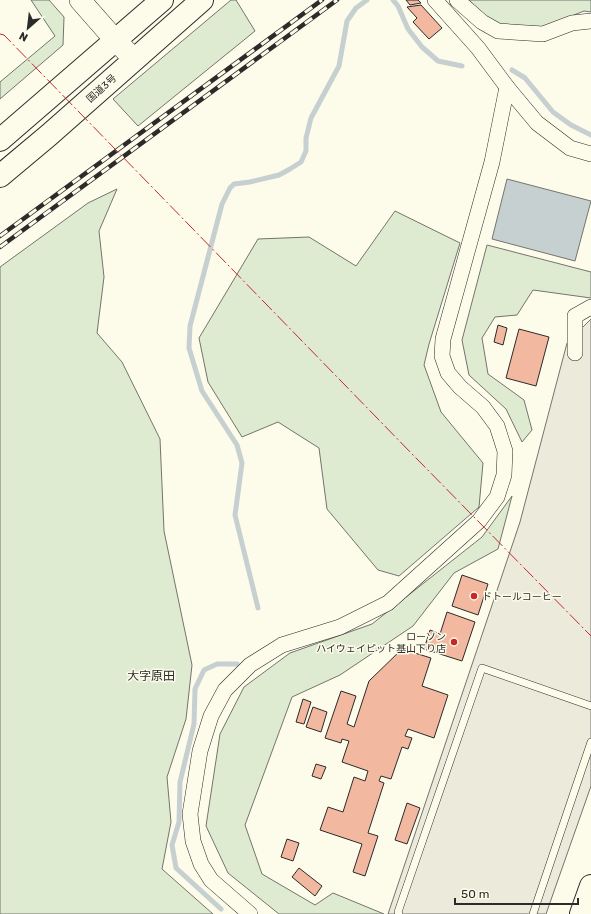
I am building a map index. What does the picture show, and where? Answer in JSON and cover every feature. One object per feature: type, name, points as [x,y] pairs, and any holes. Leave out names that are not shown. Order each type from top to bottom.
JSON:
[{"type":"highway","points":[[0,140],[162,0]]},
{"type":"highway","name":"国道3号","points":[[0,176],[49,135],[202,0]]},
{"type":"highway","points":[[581,914],[591,886]]},
{"type":"street","points":[[80,0],[134,59]]},
{"type":"street","points":[[435,0],[478,48],[507,87],[537,122],[570,148],[591,154]]},
{"type":"street","points":[[457,0],[482,22],[498,31],[543,34],[572,23],[591,21]]},
{"type":"street","points":[[248,913],[211,880],[201,864],[193,841],[190,814],[200,751],[211,716],[225,690],[250,665],[282,645],[340,627],[388,603],[479,521],[497,497],[504,475],[505,451],[497,426],[483,407],[460,387],[448,373],[442,356],[443,339],[492,162],[507,87]]},
{"type":"street","points":[[574,353],[575,316],[591,307]]},
{"type":"lane","points":[[399,914],[398,912],[482,668],[591,706]]},
{"type":"lane","points":[[533,914],[591,742]]},
{"type":"green space","points":[[31,0],[49,0],[64,17],[63,45],[0,99],[0,82],[55,36]]},
{"type":"green space","points":[[231,0],[236,0],[255,31],[138,126],[113,99]]},
{"type":"green space","points":[[467,0],[591,0],[591,12],[584,11],[542,28],[495,24]]},
{"type":"green space","points":[[117,189],[99,231],[104,277],[97,333],[122,362],[160,439],[164,531],[192,665],[186,719],[167,777],[171,822],[162,869],[213,914],[0,914],[0,267],[88,203]]},
{"type":"green space","points":[[395,211],[460,243],[424,365],[441,412],[483,463],[479,507],[399,576],[378,570],[327,509],[319,448],[278,422],[242,437],[208,382],[199,338],[258,239],[309,237],[356,266]]},
{"type":"green space","points":[[487,245],[591,272],[591,298],[533,290],[517,315],[495,317],[482,338],[488,374],[524,400],[532,430],[522,442],[506,409],[469,375],[462,340]]},
{"type":"green space","points":[[512,496],[498,549],[454,573],[413,626],[340,675],[292,697],[245,825],[262,874],[315,905],[333,893],[384,914],[279,914],[228,873],[206,826],[220,734],[244,687],[290,653],[372,624],[482,537]]},
{"type":"shaded area","points":[[507,179],[591,201],[575,261],[492,239]]},
{"type":"shaded area","points":[[591,319],[591,786],[546,914],[388,914],[520,522],[567,343]]},
{"type":"building","points":[[406,0],[418,0],[421,3],[410,5]]},
{"type":"building","points":[[421,5],[442,28],[429,39],[413,22],[417,18],[407,7]]},
{"type":"building","points":[[498,325],[507,328],[503,345],[494,342]]},
{"type":"building","points":[[519,329],[549,337],[536,386],[506,378]]},
{"type":"building","points":[[462,575],[488,584],[478,615],[452,606]]},
{"type":"building","points":[[447,612],[475,622],[462,661],[424,649],[430,630],[440,634]]},
{"type":"building","points":[[402,649],[431,658],[422,686],[448,695],[434,738],[408,729],[405,736],[412,738],[408,749],[402,747],[391,779],[381,776],[379,781],[384,783],[368,833],[378,836],[365,876],[353,872],[362,844],[320,830],[328,807],[343,812],[354,777],[365,781],[368,771],[342,762],[349,741],[342,739],[341,743],[325,738],[341,691],[356,696],[347,724],[354,727],[369,681]]},
{"type":"building","points":[[303,699],[311,702],[304,724],[296,722]]},
{"type":"building","points":[[313,707],[327,712],[321,732],[306,727]]},
{"type":"building","points":[[316,764],[326,767],[321,779],[312,776]]},
{"type":"building","points":[[407,803],[420,808],[407,844],[395,840]]},
{"type":"building","points":[[287,839],[299,843],[293,861],[281,857]]},
{"type":"building","points":[[299,868],[322,886],[315,896],[292,877]]},
{"type":"waterway","points":[[258,608],[235,515],[242,463],[237,445],[202,391],[189,348],[190,326],[222,204],[230,188],[234,184],[279,175],[301,162],[306,151],[306,138],[311,118],[339,66],[347,21],[356,8],[367,0]]},
{"type":"waterway","points":[[393,0],[398,6],[408,29],[422,47],[438,61],[462,66]]},
{"type":"waterway","points":[[512,70],[525,78],[553,112],[571,125],[591,135]]},
{"type":"waterway","points":[[221,909],[176,868],[172,845],[179,822],[180,782],[194,724],[195,689],[204,670],[217,664],[237,664]]},
{"type":"railway","points":[[0,236],[322,0]]},
{"type":"railway","points":[[0,247],[337,0]]},
{"type":"power","points":[[0,34],[4,35],[591,636]]},
{"type":"place","name":"ドトールコーヒー","points":[[474,596]]},
{"type":"place","name":"ローソン ハイウェイピット基山下り店","points":[[454,642]]},
{"type":"district","name":"大字原田","points":[[151,676]]}]
